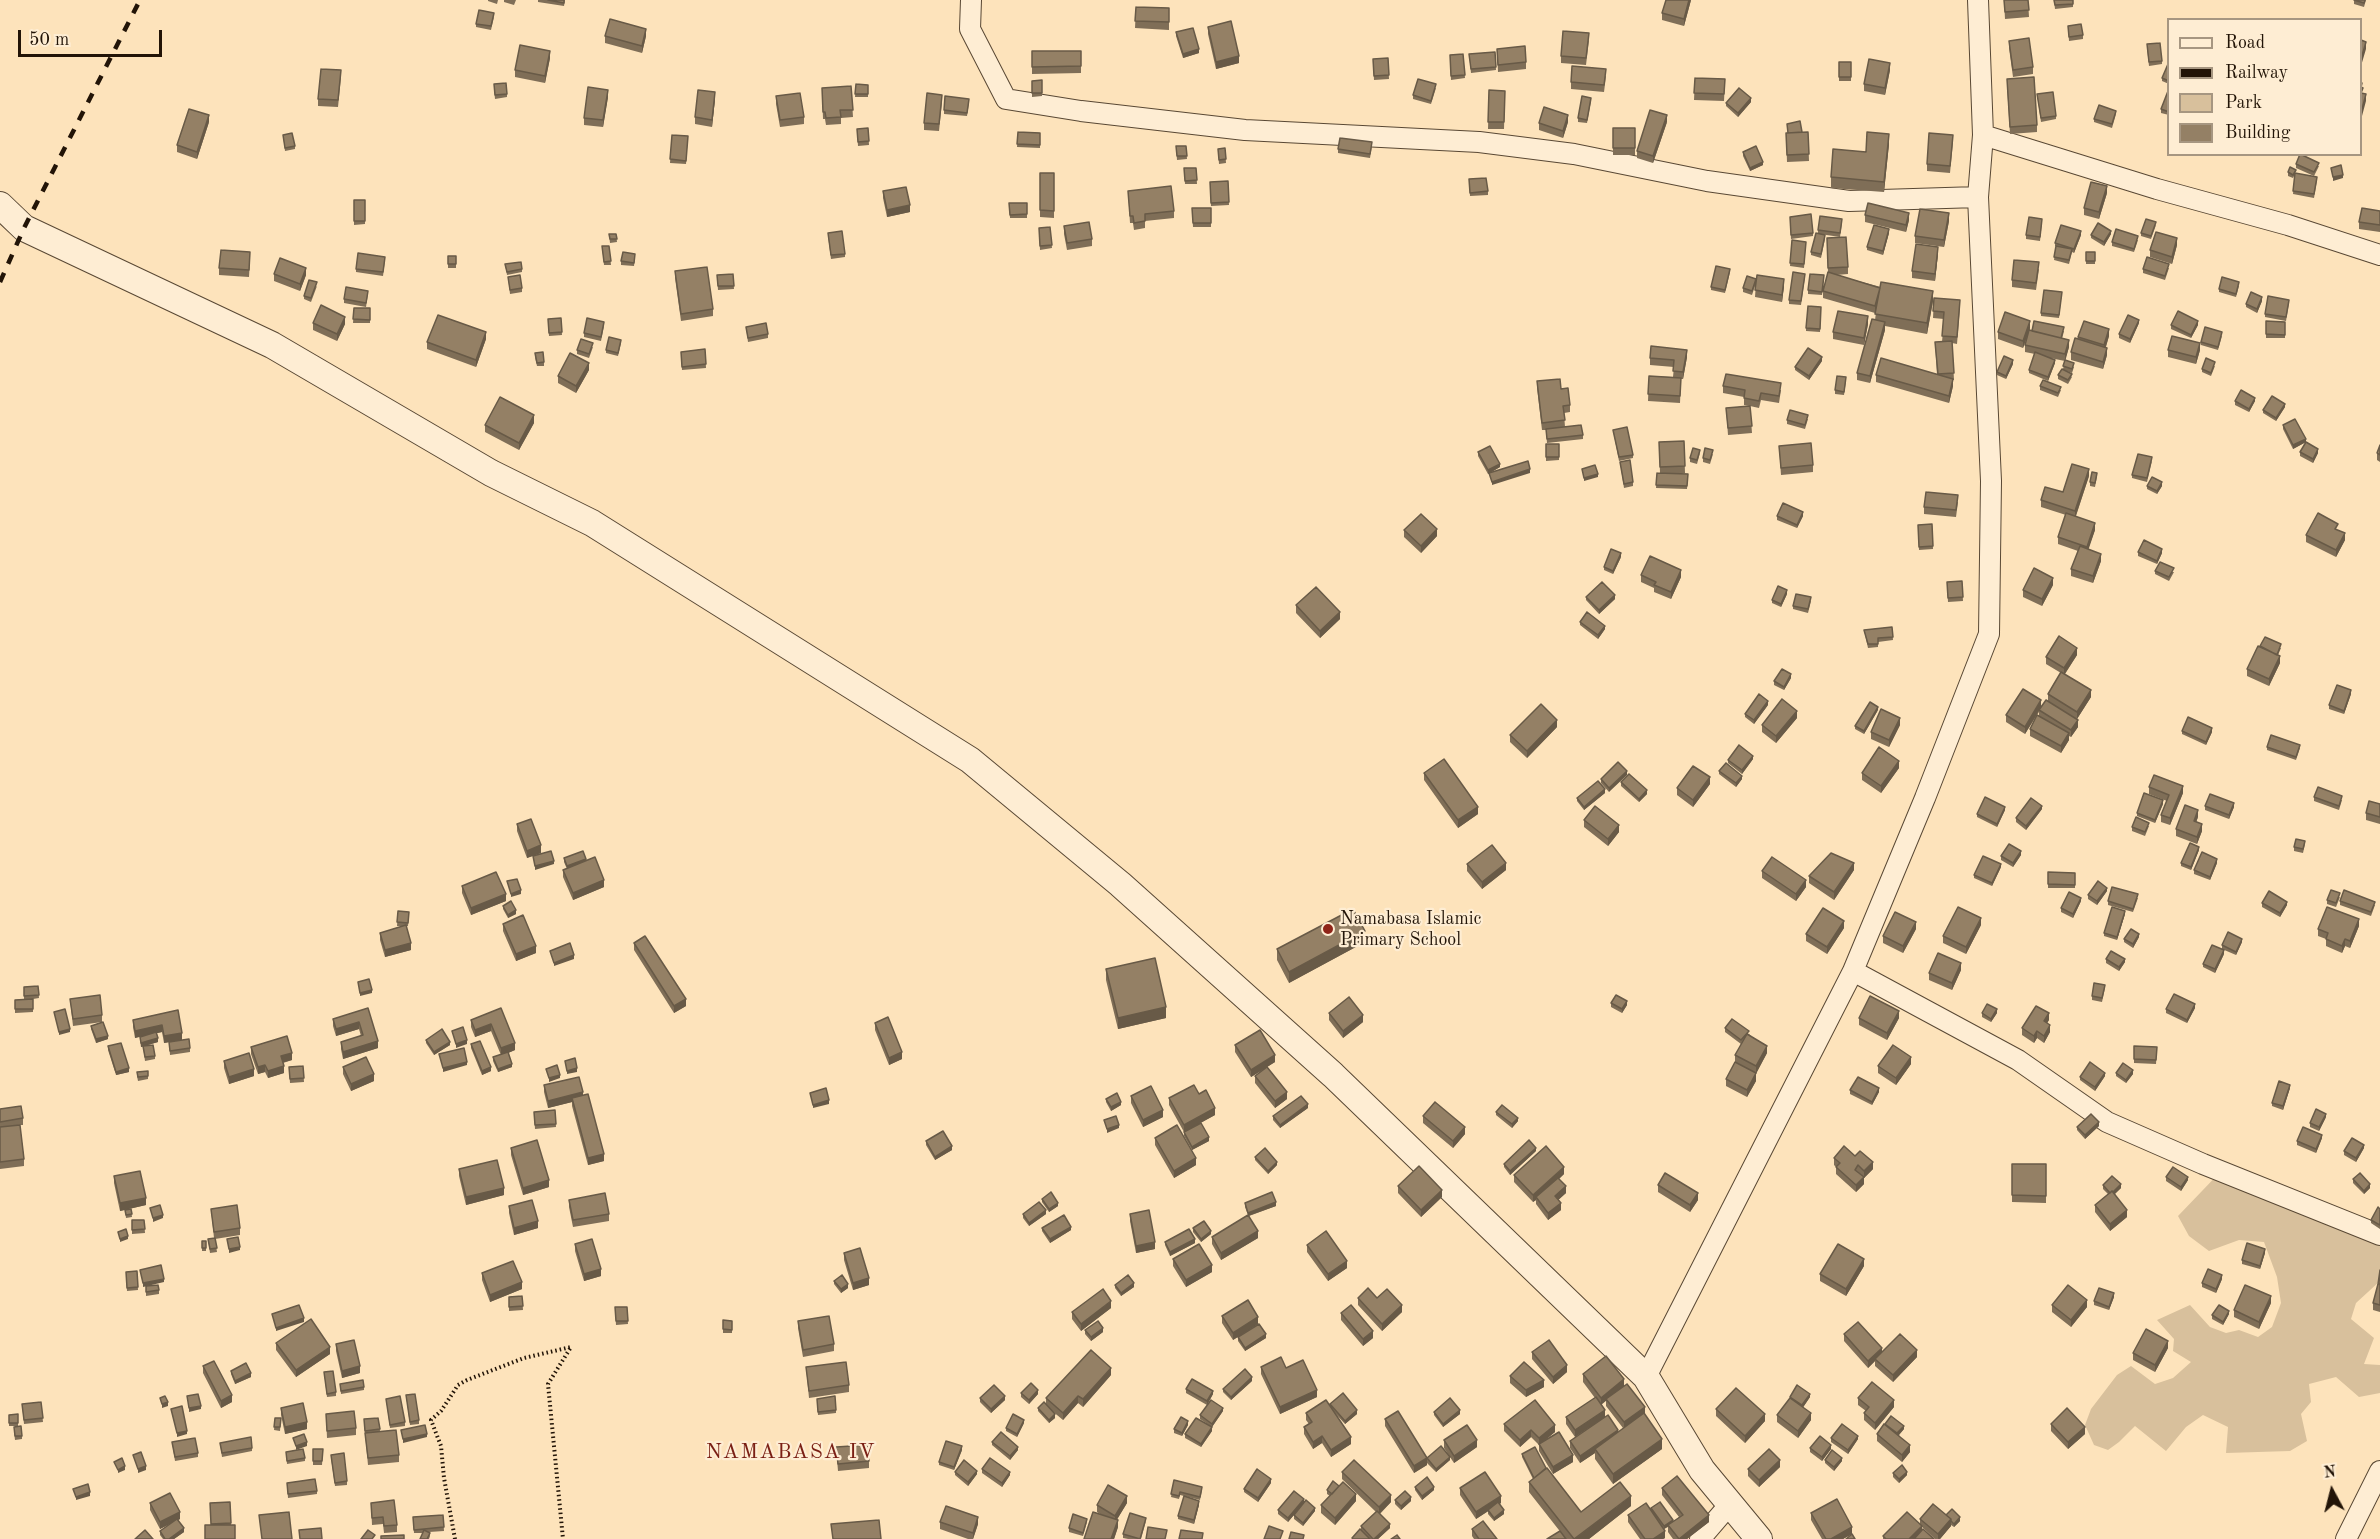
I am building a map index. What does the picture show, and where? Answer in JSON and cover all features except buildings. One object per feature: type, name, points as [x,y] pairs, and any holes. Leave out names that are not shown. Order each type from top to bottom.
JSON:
[{"type":"street","points":[[971,0],[970,29],[1006,99],[1081,111],[1245,130],[1479,142],[1574,154],[1707,181],[1849,201],[1978,197]]},
{"type":"street","points":[[1646,1377],[1853,971],[1925,798],[1989,634],[1991,482],[1978,197],[1983,135],[1978,0]]},
{"type":"street","points":[[1983,135],[2157,189],[2288,225],[2380,255]]},
{"type":"street","points":[[0,205],[24,228],[272,345],[491,473],[592,523],[969,760],[1120,884],[1333,1075],[1646,1377],[1702,1470],[1759,1539]]},
{"type":"street","points":[[1853,971],[2019,1060],[2107,1122],[2203,1164],[2380,1235]]},
{"type":"street","points":[[2346,1539],[2380,1472]]},
{"type":"street","points":[[1700,1539],[1730,1504]]},
{"type":"path","points":[[455,1539],[441,1446],[430,1420],[441,1412],[458,1385],[467,1380],[524,1358],[571,1347],[548,1384],[563,1539]]},
{"type":"green space","points":[[2225,1167],[2380,1240],[2380,1281],[2356,1303],[2351,1319],[2374,1338],[2364,1364],[2380,1365],[2380,1393],[2359,1397],[2336,1377],[2309,1384],[2311,1402],[2301,1414],[2307,1441],[2290,1451],[2226,1453],[2228,1427],[2203,1415],[2186,1427],[2166,1451],[2135,1426],[2108,1450],[2094,1445],[2085,1425],[2091,1409],[2117,1375],[2131,1366],[2155,1384],[2173,1378],[2191,1362],[2173,1351],[2174,1339],[2157,1320],[2190,1305],[2210,1327],[2226,1333],[2239,1330],[2258,1337],[2272,1327],[2281,1303],[2277,1277],[2264,1242],[2239,1240],[2209,1251],[2189,1236],[2178,1216]]},
{"type":"railway","points":[[0,282],[24,228],[140,0]]},
{"type":"place","name":"Namabasa Islamic Primary School","points":[[1328,929]]},
{"type":"district","name":"NAMABASA IV","points":[[791,1452]]}]
